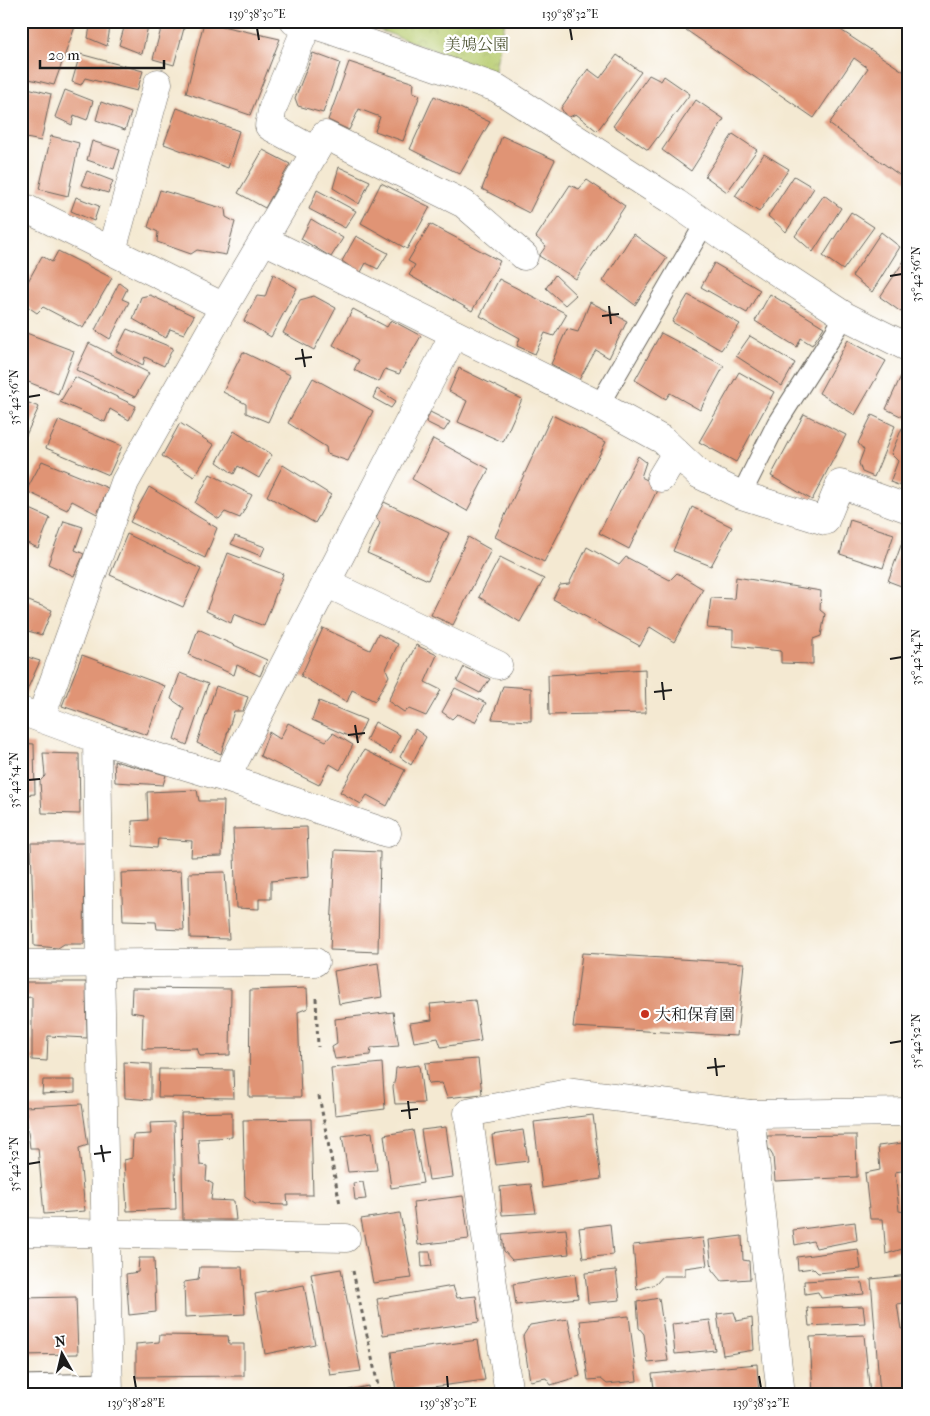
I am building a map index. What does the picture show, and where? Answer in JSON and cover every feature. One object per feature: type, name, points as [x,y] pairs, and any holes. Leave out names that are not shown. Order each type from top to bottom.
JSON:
[{"type":"street","points":[[315,151],[269,126],[273,107],[304,22],[496,88],[676,202],[844,316],[909,348]]},
{"type":"street","points":[[112,251],[158,83]]},
{"type":"street","points":[[387,833],[226,778],[97,739],[31,714],[125,482],[325,135],[464,204],[524,256]]},
{"type":"street","points":[[21,206],[224,308]]},
{"type":"street","points":[[264,240],[599,404],[663,440],[700,475],[741,495],[825,521],[840,484],[909,509]]},
{"type":"street","points":[[226,778],[454,334]]},
{"type":"street","points":[[661,478],[676,453]]},
{"type":"street","points":[[326,583],[498,665]]},
{"type":"street","points":[[97,739],[108,1389]]},
{"type":"street","points":[[21,964],[316,962]]},
{"type":"street","points":[[509,1395],[468,1113],[574,1092],[750,1114],[909,1112]]},
{"type":"street","points":[[750,1114],[781,1395]]},
{"type":"street","points":[[21,1232],[346,1238]]},
{"type":"lane","points":[[599,404],[705,223]]},
{"type":"lane","points":[[741,495],[777,423],[844,316]]},
{"type":"lane","points":[[21,1385],[108,1389]]},
{"type":"path","points":[[316,962],[318,1047]]},
{"type":"green space","name":"美鳩公園","points":[[355,21],[505,21],[494,74]]},
{"type":"building","points":[[21,21],[77,21],[54,85],[21,77]]},
{"type":"building","points":[[91,21],[111,21],[107,46],[88,38]]},
{"type":"building","points":[[126,21],[149,21],[142,54],[119,45]]},
{"type":"building","points":[[163,21],[186,21],[174,65],[153,59]]},
{"type":"building","points":[[673,21],[827,21],[909,75],[909,182],[829,124],[868,68],[854,58],[814,118]]},
{"type":"building","points":[[204,22],[280,39],[250,115],[186,93]]},
{"type":"building","points":[[313,53],[340,63],[323,113],[298,106],[295,98]]},
{"type":"building","points":[[80,54],[143,71],[137,91],[85,78],[81,85],[72,82]]},
{"type":"building","points":[[617,55],[641,72],[597,131],[576,114],[567,118],[561,108],[588,69],[600,78]]},
{"type":"building","points":[[349,62],[414,83],[413,92],[420,95],[403,141],[375,131],[380,117],[359,109],[349,130],[328,120]]},
{"type":"building","points":[[649,75],[661,81],[664,76],[690,94],[648,150],[613,126]]},
{"type":"building","points":[[24,87],[51,94],[41,141],[21,137],[21,90]]},
{"type":"building","points":[[65,90],[93,101],[87,120],[74,115],[72,125],[55,117]]},
{"type":"building","points":[[434,96],[490,122],[460,174],[410,149]]},
{"type":"building","points":[[696,100],[724,119],[691,171],[662,150]]},
{"type":"building","points":[[101,102],[131,113],[125,130],[96,120]]},
{"type":"building","points":[[177,108],[239,131],[228,168],[164,144]]},
{"type":"building","points":[[733,134],[757,150],[727,192],[705,176]]},
{"type":"building","points":[[51,136],[79,143],[68,196],[39,189]]},
{"type":"building","points":[[502,136],[555,160],[529,213],[482,189]]},
{"type":"building","points":[[92,141],[120,150],[114,169],[87,160]]},
{"type":"building","points":[[263,150],[290,164],[265,208],[238,193]]},
{"type":"building","points":[[764,154],[789,169],[759,212],[735,196]]},
{"type":"building","points":[[339,167],[370,181],[359,204],[333,188]]},
{"type":"building","points":[[87,171],[113,181],[108,193],[81,185]]},
{"type":"building","points":[[794,176],[814,188],[786,232],[768,216]]},
{"type":"building","points":[[587,180],[625,206],[576,279],[539,256],[546,246],[536,237],[570,185],[579,189]]},
{"type":"building","points":[[381,183],[430,207],[407,249],[361,223]]},
{"type":"building","points":[[160,190],[225,209],[226,217],[235,222],[226,255],[197,250],[191,254],[157,242],[158,232],[148,227]]},
{"type":"building","points":[[317,190],[356,211],[345,228],[309,209]]},
{"type":"building","points":[[824,195],[841,208],[813,252],[795,236]]},
{"type":"building","points":[[76,197],[99,206],[94,221],[71,211]]},
{"type":"building","points":[[851,212],[874,227],[843,270],[823,256]]},
{"type":"building","points":[[311,219],[343,238],[331,257],[301,239]]},
{"type":"building","points":[[430,224],[500,261],[472,311],[409,275],[415,265],[408,261]]},
{"type":"building","points":[[881,232],[900,247],[872,292],[852,276]]},
{"type":"building","points":[[633,234],[667,258],[635,305],[603,281]]},
{"type":"building","points":[[356,236],[388,253],[378,269],[366,263],[360,274],[342,261]]},
{"type":"building","points":[[58,251],[112,278],[83,328],[43,307],[37,313],[21,302],[21,294],[42,256],[52,262]]},
{"type":"building","points":[[909,253],[909,301],[901,312],[880,297]]},
{"type":"building","points":[[714,263],[760,290],[747,313],[701,287]]},
{"type":"building","points":[[273,274],[297,288],[271,337],[244,321],[257,296],[265,297]]},
{"type":"building","points":[[555,275],[576,295],[565,305],[546,288]]},
{"type":"building","points":[[499,279],[567,314],[554,336],[545,333],[535,354],[517,346],[520,338],[480,316]]},
{"type":"building","points":[[119,283],[127,289],[122,299],[129,302],[110,339],[95,330]]},
{"type":"building","points":[[770,294],[824,327],[812,345],[801,338],[797,347],[755,321]]},
{"type":"building","points":[[150,295],[194,316],[184,334],[170,329],[166,338],[133,319],[141,297]]},
{"type":"building","points":[[688,295],[740,324],[721,350],[672,322]]},
{"type":"building","points":[[314,296],[336,308],[314,350],[283,333],[300,300]]},
{"type":"building","points":[[590,302],[627,321],[609,358],[596,350],[579,380],[551,364],[567,329],[578,332]]},
{"type":"building","points":[[353,309],[387,327],[391,320],[421,336],[399,374],[385,369],[379,382],[354,370],[359,360],[333,345]]},
{"type":"building","points":[[127,329],[173,348],[164,366],[145,357],[143,365],[116,351]]},
{"type":"building","points":[[21,331],[74,351],[58,394],[21,379]]},
{"type":"building","points":[[661,333],[724,366],[700,410],[670,393],[666,399],[635,380]]},
{"type":"building","points":[[750,336],[795,363],[782,386],[736,356]]},
{"type":"building","points":[[848,340],[886,361],[855,415],[819,393]]},
{"type":"building","points":[[89,343],[149,373],[135,397],[76,370]]},
{"type":"building","points":[[243,352],[290,375],[268,422],[246,413],[246,404],[223,392]]},
{"type":"building","points":[[459,368],[522,399],[503,442],[458,422],[467,401],[449,391]]},
{"type":"building","points":[[739,372],[774,392],[736,462],[699,442]]},
{"type":"building","points":[[901,376],[909,379],[909,420],[886,409]]},
{"type":"building","points":[[75,377],[136,406],[129,420],[110,409],[105,422],[60,402]]},
{"type":"building","points":[[313,378],[373,411],[348,461],[327,454],[326,447],[288,423]]},
{"type":"building","points":[[377,389],[396,401],[391,408],[373,398]]},
{"type":"building","points":[[21,400],[39,407],[21,446]]},
{"type":"building","points":[[430,412],[450,422],[444,431],[426,422]]},
{"type":"building","points":[[804,414],[846,435],[812,500],[771,476]]},
{"type":"building","points":[[552,415],[606,442],[544,562],[495,537]]},
{"type":"building","points":[[872,415],[895,426],[874,477],[862,472],[859,463],[864,450],[858,443]]},
{"type":"building","points":[[59,420],[122,446],[109,475],[46,448]]},
{"type":"building","points":[[180,423],[214,445],[194,477],[162,456]]},
{"type":"building","points":[[902,428],[909,431],[909,482],[906,488],[890,482],[898,461],[891,454]]},
{"type":"building","points":[[234,431],[272,455],[259,478],[238,466],[234,474],[217,462]]},
{"type":"building","points":[[433,439],[489,469],[467,511],[412,479]]},
{"type":"building","points":[[638,456],[646,462],[641,477],[659,486],[629,549],[599,533]]},
{"type":"building","points":[[42,461],[108,488],[97,514],[72,501],[67,510],[26,491]]},
{"type":"building","points":[[283,465],[331,495],[315,523],[267,496]]},
{"type":"building","points":[[210,474],[252,495],[240,518],[225,512],[219,519],[195,503]]},
{"type":"building","points":[[149,487],[217,528],[205,558],[130,522]]},
{"type":"building","points":[[384,502],[449,533],[428,580],[367,553],[380,523],[376,517]]},
{"type":"building","points":[[21,505],[50,518],[38,548],[25,542],[22,557]]},
{"type":"building","points":[[692,507],[732,527],[711,566],[673,551]]},
{"type":"building","points":[[850,520],[894,534],[883,568],[840,554]]},
{"type":"building","points":[[64,521],[83,527],[75,550],[84,554],[74,576],[48,564]]},
{"type":"building","points":[[127,534],[201,569],[183,607],[110,575]]},
{"type":"building","points":[[235,536],[265,547],[261,556],[231,544]]},
{"type":"building","points":[[468,537],[491,550],[453,625],[431,615]]},
{"type":"building","points":[[903,540],[909,542],[909,589],[888,581]]},
{"type":"building","points":[[587,547],[619,565],[626,557],[670,580],[677,573],[703,589],[674,642],[650,627],[640,646],[553,599],[560,585],[569,584]]},
{"type":"building","points":[[228,553],[283,574],[264,626],[234,614],[231,623],[206,611]]},
{"type":"building","points":[[500,557],[544,579],[520,622],[479,597]]},
{"type":"building","points":[[736,577],[821,591],[820,610],[825,614],[821,636],[813,639],[813,664],[781,663],[781,651],[733,646],[733,630],[707,628],[711,598],[734,599]]},
{"type":"building","points":[[21,598],[52,610],[42,635],[21,629]]},
{"type":"building","points":[[323,628],[370,650],[378,634],[398,644],[386,669],[389,676],[375,701],[352,690],[347,702],[301,676]]},
{"type":"building","points":[[198,629],[267,660],[260,676],[237,665],[234,675],[189,655]]},
{"type":"building","points":[[416,645],[437,655],[425,682],[441,690],[426,716],[409,709],[404,712],[388,701]]},
{"type":"building","points":[[21,655],[40,661],[23,699],[21,698]]},
{"type":"building","points":[[82,655],[165,686],[147,735],[62,706]]},
{"type":"building","points":[[464,667],[490,679],[480,693],[457,681]]},
{"type":"building","points":[[645,669],[646,713],[549,715],[548,675]]},
{"type":"building","points":[[180,673],[208,684],[187,745],[174,739],[184,708],[171,699]]},
{"type":"building","points":[[216,686],[248,697],[243,711],[234,711],[221,754],[197,743]]},
{"type":"building","points":[[503,686],[531,688],[531,721],[492,719]]},
{"type":"building","points":[[455,688],[486,703],[475,722],[457,714],[452,719],[442,712]]},
{"type":"building","points":[[907,689],[909,689],[909,723],[904,722]]},
{"type":"building","points":[[319,701],[366,720],[357,740],[312,720]]},
{"type":"building","points":[[375,722],[400,735],[391,754],[366,740]]},
{"type":"building","points":[[288,723],[326,741],[333,733],[353,745],[340,770],[330,764],[319,785],[260,756],[269,732],[280,739]]},
{"type":"building","points":[[415,729],[426,737],[411,765],[400,757]]},
{"type":"building","points":[[21,743],[34,744],[35,794],[21,795]]},
{"type":"building","points":[[364,750],[405,770],[387,806],[367,795],[361,804],[340,792]]},
{"type":"building","points":[[43,753],[79,754],[80,814],[42,813],[40,781],[45,776]]},
{"type":"building","points":[[114,761],[166,775],[163,785],[115,782]]},
{"type":"building","points":[[197,790],[199,801],[224,801],[222,856],[191,857],[192,841],[158,839],[157,848],[133,846],[132,821],[148,820],[147,792]]},
{"type":"building","points":[[307,827],[309,877],[271,881],[271,899],[259,899],[259,909],[236,908],[233,829]]},
{"type":"building","points":[[31,843],[85,843],[84,944],[64,944],[58,948],[34,946]]},
{"type":"building","points":[[335,850],[380,852],[378,952],[330,950]]},
{"type":"building","points":[[181,871],[184,930],[157,929],[156,922],[123,921],[121,873]]},
{"type":"building","points":[[225,872],[229,939],[190,938],[189,873]]},
{"type":"building","name":"大和保育園","points":[[582,953],[744,963],[737,1036],[573,1027]]},
{"type":"building","points":[[378,963],[382,997],[339,1004],[334,971]]},
{"type":"building","points":[[21,982],[86,982],[87,1038],[48,1036],[47,1061],[32,1060],[32,997],[21,998]]},
{"type":"building","points":[[132,988],[231,989],[230,1055],[200,1056],[197,1048],[142,1049],[143,1014],[131,1012]]},
{"type":"building","points":[[307,988],[308,1008],[298,1012],[301,1097],[249,1097],[250,990]]},
{"type":"building","points":[[475,1000],[481,1041],[441,1047],[438,1038],[414,1042],[410,1023],[432,1020],[430,1004]]},
{"type":"building","points":[[21,1004],[24,1004],[24,1050],[21,1050]]},
{"type":"building","points":[[393,1012],[399,1046],[371,1048],[370,1055],[335,1059],[332,1047],[337,1044],[335,1019]]},
{"type":"building","points":[[478,1059],[482,1094],[447,1098],[442,1083],[428,1084],[425,1063]]},
{"type":"building","points":[[124,1062],[151,1064],[151,1100],[125,1098]]},
{"type":"building","points":[[382,1063],[385,1109],[335,1115],[331,1068]]},
{"type":"building","points":[[419,1065],[424,1103],[395,1104],[393,1087],[396,1068]]},
{"type":"building","points":[[159,1069],[233,1070],[234,1098],[158,1097]]},
{"type":"building","points":[[43,1080],[75,1080],[75,1092],[42,1094]]},
{"type":"building","points":[[82,1104],[88,1145],[79,1148],[85,1211],[44,1214],[38,1148],[30,1148],[25,1107]]},
{"type":"building","points":[[232,1112],[232,1137],[198,1139],[200,1165],[207,1166],[206,1180],[213,1184],[211,1200],[234,1201],[236,1220],[183,1220],[181,1113]]},
{"type":"building","points":[[593,1115],[601,1179],[542,1188],[534,1122]]},
{"type":"building","points":[[311,1119],[313,1195],[287,1195],[288,1205],[255,1204],[245,1197],[243,1120]]},
{"type":"building","points":[[174,1122],[176,1209],[127,1211],[124,1160],[132,1158],[133,1135],[151,1134],[150,1123]]},
{"type":"building","points":[[446,1127],[453,1177],[429,1180],[421,1130]]},
{"type":"building","points":[[413,1130],[423,1183],[391,1188],[384,1135]]},
{"type":"building","points":[[523,1130],[528,1161],[496,1165],[492,1135]]},
{"type":"building","points":[[372,1132],[377,1170],[348,1172],[342,1136]]},
{"type":"building","points":[[856,1135],[857,1177],[775,1181],[773,1156],[768,1148],[767,1136]]},
{"type":"building","points":[[903,1143],[908,1170],[895,1172],[899,1211],[909,1213],[909,1247],[886,1254],[883,1219],[870,1219],[865,1173],[880,1170],[878,1146]]},
{"type":"building","points":[[363,1182],[366,1199],[355,1200],[353,1183]]},
{"type":"building","points":[[531,1184],[536,1213],[502,1215],[500,1187]]},
{"type":"building","points":[[463,1196],[469,1239],[418,1245],[413,1202]]},
{"type":"building","points":[[400,1213],[412,1278],[373,1283],[361,1219]]},
{"type":"building","points":[[855,1222],[857,1240],[816,1248],[813,1241],[795,1245],[793,1230]]},
{"type":"building","points":[[610,1224],[613,1255],[583,1258],[579,1228]]},
{"type":"building","points":[[566,1229],[569,1254],[512,1260],[504,1251],[502,1234]]},
{"type":"building","points":[[742,1236],[743,1260],[749,1261],[750,1279],[721,1281],[712,1270],[709,1240]]},
{"type":"building","points":[[703,1238],[707,1265],[685,1268],[685,1276],[663,1276],[656,1284],[637,1290],[633,1245]]},
{"type":"building","points":[[858,1249],[861,1269],[818,1273],[813,1268],[798,1270],[797,1257]]},
{"type":"building","points":[[421,1252],[430,1252],[432,1266],[422,1267]]},
{"type":"building","points":[[139,1258],[154,1258],[156,1312],[129,1315],[126,1274],[138,1272]]},
{"type":"building","points":[[200,1267],[242,1267],[245,1314],[185,1317],[184,1282],[198,1280]]},
{"type":"building","points":[[341,1269],[361,1371],[330,1375],[311,1274]]},
{"type":"building","points":[[616,1270],[620,1300],[588,1303],[585,1273]]},
{"type":"building","points":[[575,1274],[578,1298],[516,1305],[513,1284]]},
{"type":"building","points":[[909,1275],[909,1302],[897,1304],[901,1329],[909,1328],[909,1395],[880,1395],[871,1279]]},
{"type":"building","points":[[861,1278],[864,1294],[821,1298],[818,1292],[805,1294],[804,1281]]},
{"type":"building","points":[[304,1285],[315,1344],[265,1354],[255,1294]]},
{"type":"building","points":[[453,1286],[457,1298],[476,1296],[479,1322],[383,1335],[377,1299]]},
{"type":"building","points":[[76,1297],[78,1354],[21,1355],[21,1298]]},
{"type":"building","points":[[659,1298],[668,1361],[648,1363],[644,1334],[639,1328],[637,1302]]},
{"type":"building","points":[[863,1306],[865,1323],[809,1326],[807,1308]]},
{"type":"building","points":[[734,1312],[737,1321],[752,1318],[754,1350],[723,1355],[717,1314]]},
{"type":"building","points":[[629,1316],[637,1381],[607,1384],[601,1379],[588,1380],[580,1321]]},
{"type":"building","points":[[568,1319],[580,1376],[551,1385],[546,1378],[530,1381],[523,1336],[530,1325]]},
{"type":"building","points":[[710,1320],[715,1350],[675,1354],[672,1324]]},
{"type":"building","points":[[160,1335],[228,1336],[229,1344],[244,1344],[244,1376],[136,1377],[136,1344],[159,1342]]},
{"type":"building","points":[[864,1335],[870,1395],[813,1395],[810,1337]]},
{"type":"building","points":[[478,1340],[485,1380],[396,1392],[391,1352]]},
{"type":"building","points":[[757,1364],[759,1395],[655,1395],[652,1374]]},
{"type":"building","points":[[368,1386],[369,1395],[331,1395],[331,1394]]},
{"type":"place","name":"大和保育園","points":[[645,1014]]}]
